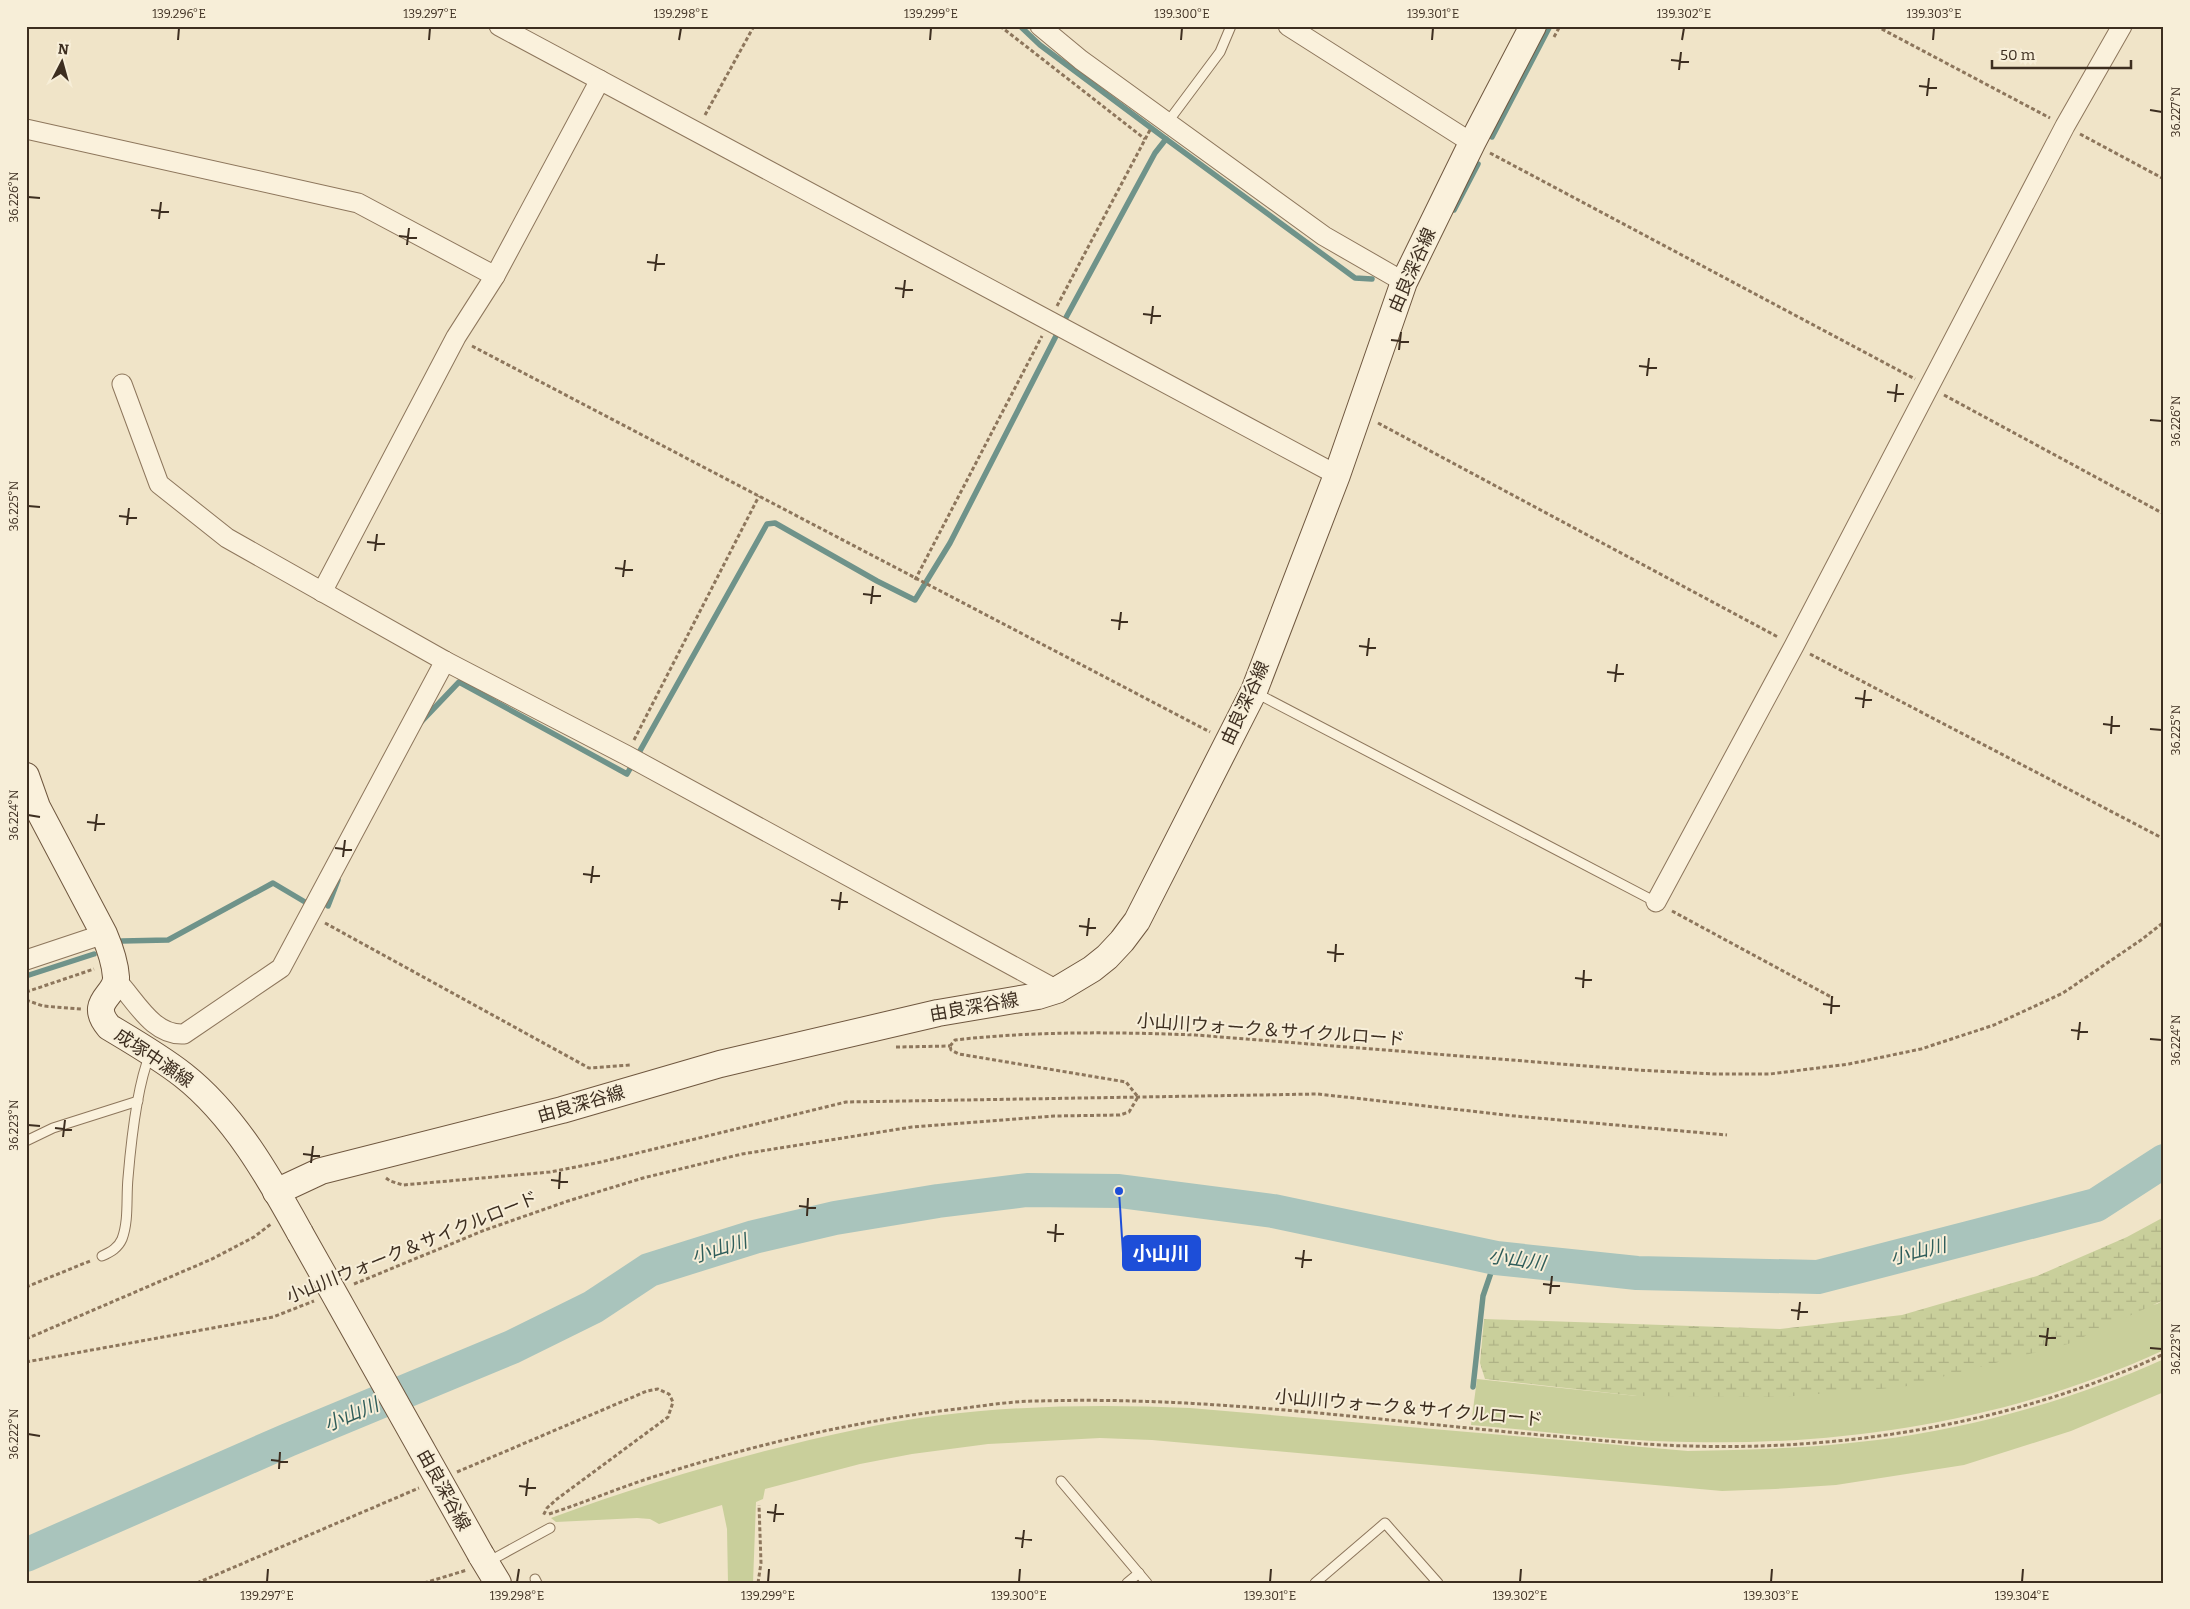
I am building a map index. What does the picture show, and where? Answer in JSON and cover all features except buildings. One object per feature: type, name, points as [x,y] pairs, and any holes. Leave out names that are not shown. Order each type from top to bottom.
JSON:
[{"type":"main road","name":"由良深谷線","points":[[498,1583],[479,1561],[276,1192],[321,1171],[562,1110],[788,1047],[938,1013],[1038,996],[1057,990],[1092,969],[1107,957],[1137,921],[1254,691],[1338,474],[1357,413],[1404,282],[1472,143],[1533,26]]},
{"type":"main road","points":[[26,776],[37,807],[104,934],[115,971]]},
{"type":"main road","name":"成塚中瀬線","points":[[115,971],[101,1014],[109,1027],[184,1076],[212,1103],[237,1133],[276,1192]]},
{"type":"street","points":[[499,26],[1338,474]]},
{"type":"street","points":[[1040,26],[1081,60],[1324,236],[1404,282]]},
{"type":"street","points":[[1288,26],[1472,143]]},
{"type":"street","points":[[1656,902],[1794,646],[2065,126],[2122,26]]},
{"type":"street","points":[[322,592],[456,337],[495,276],[600,80]]},
{"type":"street","points":[[26,129],[358,203],[495,276]]},
{"type":"street","points":[[122,384],[159,484],[227,538],[445,661],[626,755],[1042,980],[1057,990]]},
{"type":"street","points":[[115,971],[146,1016],[176,1034],[184,1034],[281,968],[445,661]]},
{"type":"street","points":[[26,960],[104,934]]},
{"type":"lane","points":[[1162,119],[1220,52],[1231,26]]},
{"type":"lane","points":[[1254,691],[1656,902]]},
{"type":"lane","points":[[102,1256],[114,1251],[121,1241],[126,1225],[128,1178],[138,1101],[146,1065],[151,1053]]},
{"type":"lane","points":[[26,1141],[53,1128],[138,1101]]},
{"type":"lane","points":[[1061,1481],[1147,1583]]},
{"type":"lane","points":[[1315,1583],[1385,1523],[1438,1583]]},
{"type":"lane","points":[[479,1561],[497,1557],[550,1528]]},
{"type":"lane","points":[[1127,1583],[1139,1573]]},
{"type":"path","points":[[696,131],[754,26]]},
{"type":"path","points":[[1000,26],[1145,139]]},
{"type":"path","points":[[1876,26],[2164,179]]},
{"type":"path","points":[[915,580],[1145,139],[1162,119]]},
{"type":"path","points":[[1472,143],[2164,514]]},
{"type":"path","points":[[456,337],[915,580],[1228,741]]},
{"type":"path","points":[[1357,413],[1794,646],[2164,839]]},
{"type":"path","points":[[626,755],[759,496]]},
{"type":"path","points":[[1656,902],[1833,998]]},
{"type":"path","points":[[308,917],[322,922],[574,1061]]},
{"type":"path","name":"小山川ウォーク＆サイクルロード","points":[[347,1287],[485,1230],[568,1201],[643,1178],[733,1156],[912,1127],[1054,1116],[1120,1115],[1129,1112],[1138,1097],[1126,1082],[959,1054],[951,1050],[950,1046],[955,1040],[1010,1036],[1168,1034],[1637,1070],[1714,1074],[1770,1074],[1849,1064],[1921,1048],[1994,1025],[2063,993],[2164,922]]},
{"type":"path","points":[[26,992],[46,985],[115,971]]},
{"type":"path","points":[[46,985],[50,989]]},
{"type":"path","points":[[26,1000],[43,1006],[67,1006],[101,1014]]},
{"type":"path","points":[[378,1157],[382,1175],[390,1182],[403,1185],[550,1172],[601,1162],[846,1102],[1318,1094],[1515,1116],[1726,1136]]},
{"type":"path","points":[[26,1339],[212,1259],[254,1237],[275,1220]]},
{"type":"path","points":[[26,1287],[102,1256]]},
{"type":"path","name":"小山川ウォーク＆サイクルロード","points":[[26,1362],[274,1318],[319,1299]]},
{"type":"path","name":"小山川ウォーク＆サイクルロード","points":[[448,1476],[647,1390],[658,1389],[669,1394],[673,1402],[668,1417],[557,1499],[542,1516],[652,1477],[745,1450],[822,1432],[931,1412],[1033,1401],[1124,1400],[1238,1406],[1601,1440],[1689,1446],[1747,1446],[1878,1436],[1944,1424],[2094,1384],[2164,1354]]},
{"type":"path","points":[[196,1583],[420,1487]]},
{"type":"path","points":[[758,1583],[760,1563],[759,1505]]},
{"type":"path","points":[[424,1583],[459,1574],[479,1561]]},
{"type":"green space","points":[[2164,1217],[2164,1300],[2068,1344],[1903,1387],[1782,1397],[1637,1396],[1485,1379],[1480,1363],[1484,1319],[1780,1329],[1902,1315],[2037,1276],[2127,1237]]},
{"type":"green space","points":[[2164,1300],[2164,1350],[2108,1374],[2051,1394],[1992,1410],[1932,1423],[1872,1433],[1750,1442],[1635,1440],[1471,1425],[1477,1379],[1637,1396],[2157,1304]]},
{"type":"green space","points":[[2164,1359],[2164,1392],[2071,1431],[1964,1465],[1836,1485],[1722,1491],[1152,1440],[1100,1438],[988,1444],[912,1454],[860,1464],[765,1489],[763,1499],[756,1502],[753,1583],[728,1583],[727,1529],[722,1505],[659,1524],[650,1519],[637,1518],[556,1522],[551,1518],[665,1479],[742,1457],[859,1429],[941,1415],[1065,1406],[1190,1408],[1688,1451],[1806,1447],[1913,1435],[1987,1420],[2096,1387]]},
{"type":"waterway","points":[[1020,26],[1040,45],[1355,278],[1372,279]]},
{"type":"waterway","points":[[1492,137],[1550,26]]},
{"type":"waterway","points":[[420,723],[459,682],[627,774],[767,524],[775,523],[877,581],[915,600],[950,543],[1056,336],[1155,153],[1166,139]]},
{"type":"waterway","points":[[1454,210],[1478,164]]},
{"type":"waterway","points":[[328,906],[338,880]]},
{"type":"waterway","points":[[122,941],[168,940],[273,883],[305,902]]},
{"type":"waterway","points":[[26,976],[94,954]]},
{"type":"waterway","name":"小山川","points":[[26,1555],[288,1440],[512,1347],[593,1307],[649,1270],[754,1237],[835,1218],[938,1201],[1027,1190],[1119,1191],[1273,1211],[1496,1258],[1637,1273],[1818,1277],[2096,1205],[2164,1161]]},
{"type":"waterway","points":[[1473,1387],[1483,1296],[1496,1258]]},
{"type":"place","name":"小山川","points":[[1119,1191]]}]
